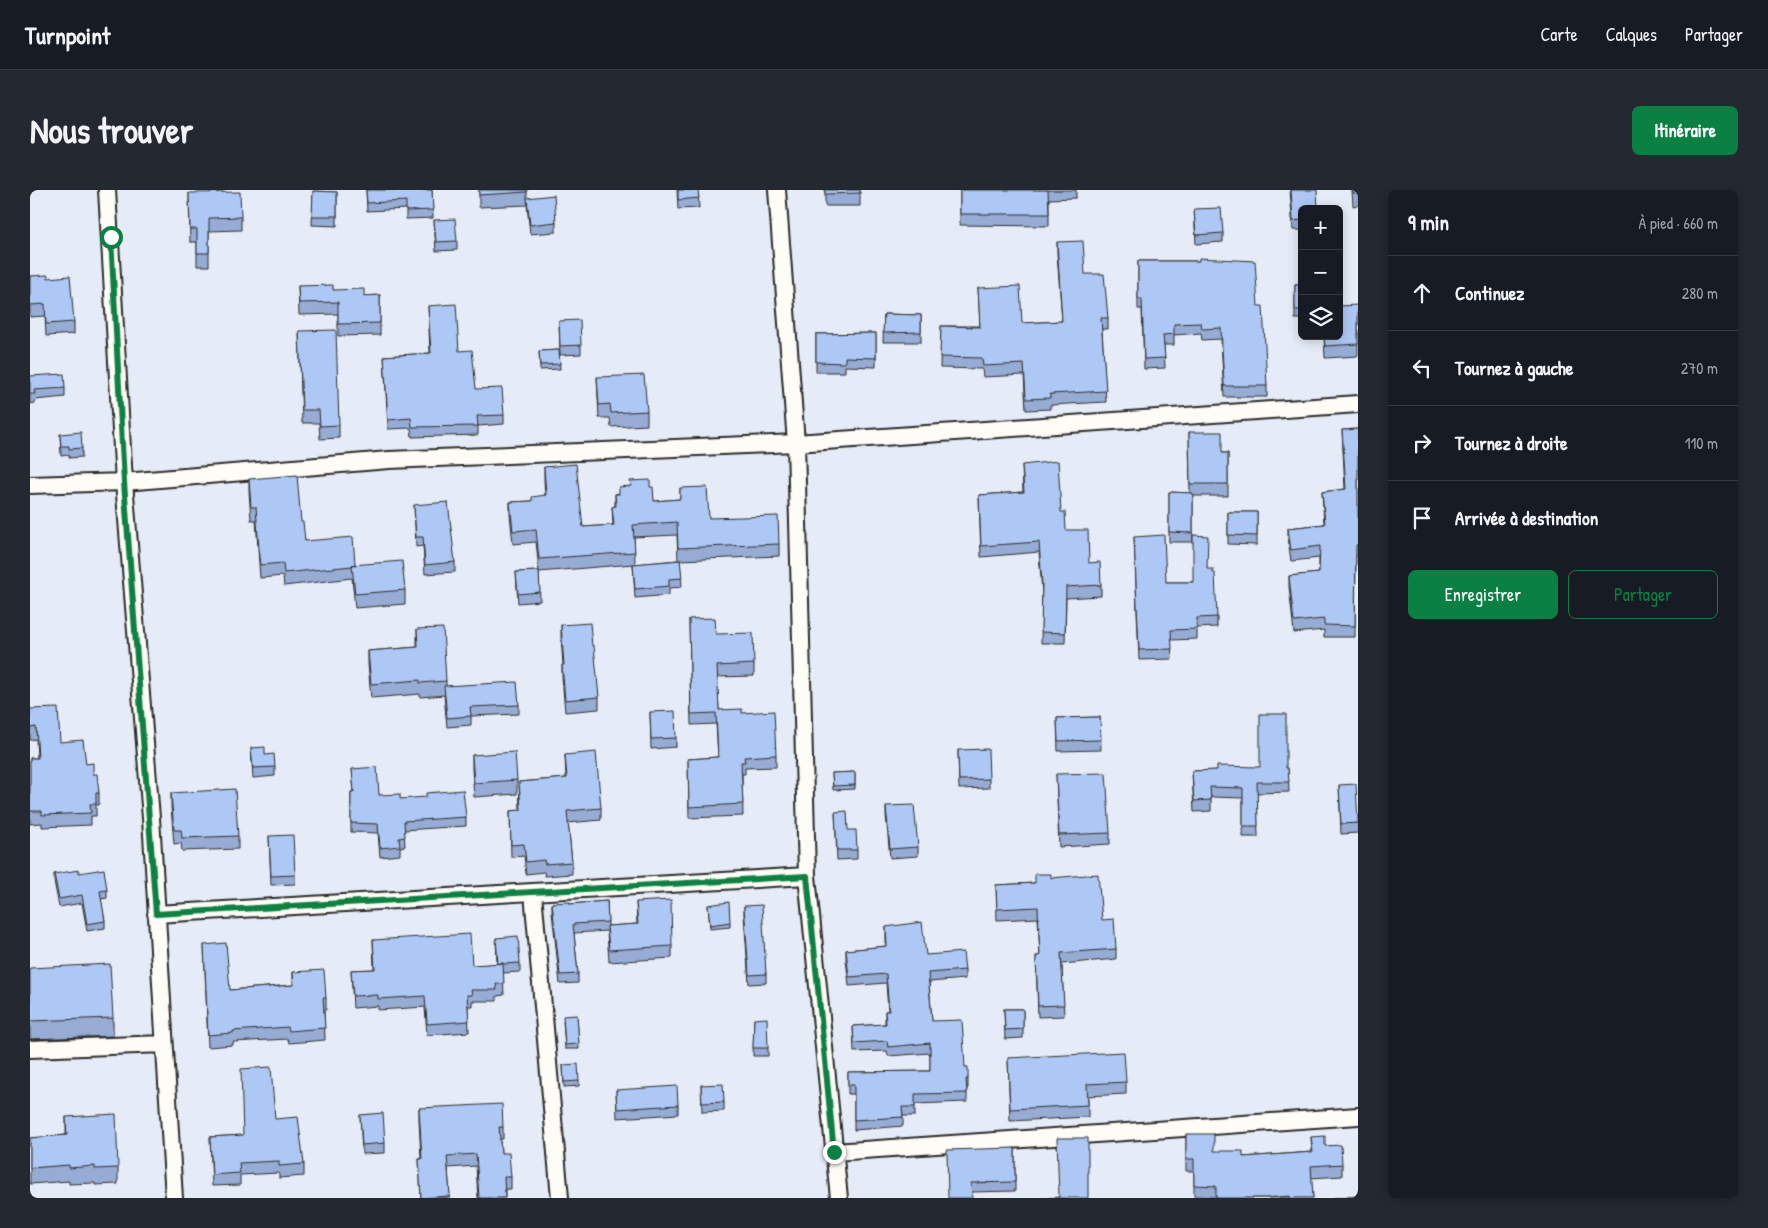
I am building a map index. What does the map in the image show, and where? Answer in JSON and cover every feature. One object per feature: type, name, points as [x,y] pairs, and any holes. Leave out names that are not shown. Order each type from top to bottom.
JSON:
[{"type":"street","points":[[107,190],[124,482],[156,914],[174,1198]]},
{"type":"street","points":[[777,190],[796,443],[807,876],[839,1198]]},
{"type":"street","points":[[30,485],[124,482],[388,460],[796,443],[1358,404]]},
{"type":"street","points":[[156,914],[807,876]]},
{"type":"street","points":[[533,893],[560,1198]]},
{"type":"street","points":[[30,1048],[164,1044]]},
{"type":"street","points":[[834,1152],[1358,1116]]},
{"type":"building","points":[[366,190],[432,190],[433,210],[406,211],[406,201],[367,203]]},
{"type":"building","points":[[479,190],[527,190],[527,192],[479,195]]},
{"type":"building","points":[[678,190],[698,190],[699,198],[678,200]]},
{"type":"building","points":[[825,190],[860,190],[860,193],[825,194]]},
{"type":"building","points":[[960,190],[1048,190],[1049,214],[960,214]]},
{"type":"building","points":[[1291,190],[1317,190],[1318,205],[1298,205],[1298,220],[1293,221]]},
{"type":"building","points":[[313,191],[337,192],[337,216],[312,216]]},
{"type":"building","points":[[240,192],[241,217],[209,218],[209,253],[197,253],[197,229],[190,229],[189,193]]},
{"type":"building","points":[[554,195],[556,222],[530,225],[527,198]]},
{"type":"building","points":[[1221,208],[1223,233],[1196,235],[1194,209]]},
{"type":"building","points":[[455,219],[457,241],[436,242],[434,220]]},
{"type":"building","points":[[1083,241],[1085,274],[1104,274],[1108,318],[1101,318],[1106,391],[1050,394],[1050,398],[1026,399],[1024,364],[983,366],[982,358],[940,357],[941,326],[980,327],[978,288],[1020,286],[1022,323],[1062,321],[1057,242]]},
{"type":"building","points":[[1199,258],[1255,261],[1258,306],[1263,306],[1267,386],[1224,386],[1221,328],[1202,329],[1201,323],[1174,324],[1174,334],[1163,335],[1165,358],[1144,359],[1142,299],[1138,299],[1138,261],[1199,261]]},
{"type":"building","points":[[48,275],[48,278],[70,276],[74,322],[46,324],[45,304],[30,305],[30,276]]},
{"type":"building","points":[[333,285],[333,290],[364,289],[364,296],[380,295],[380,323],[338,324],[338,302],[299,303],[298,286]]},
{"type":"building","points":[[1295,285],[1298,285],[1298,310],[1295,310]]},
{"type":"building","points":[[456,304],[459,351],[472,350],[476,389],[502,388],[504,415],[477,416],[478,426],[412,427],[411,418],[388,420],[384,356],[431,353],[428,306]]},
{"type":"building","points":[[1358,305],[1358,344],[1325,346],[1324,340],[1343,340],[1343,306]]},
{"type":"building","points":[[884,314],[921,315],[921,332],[883,333]]},
{"type":"building","points":[[580,320],[581,345],[560,346],[559,321]]},
{"type":"building","points":[[336,330],[339,425],[320,426],[319,410],[302,410],[299,331]]},
{"type":"building","points":[[876,333],[876,358],[845,357],[845,363],[816,362],[816,334]]},
{"type":"building","points":[[559,350],[560,364],[540,365],[539,351]]},
{"type":"building","points":[[64,374],[65,388],[34,390],[35,394],[30,394],[30,376]]},
{"type":"building","points":[[644,375],[647,411],[611,413],[610,404],[599,405],[597,377]]},
{"type":"building","points":[[1358,429],[1358,545],[1356,545],[1355,626],[1324,625],[1324,619],[1294,622],[1289,576],[1319,573],[1320,546],[1291,550],[1288,528],[1325,524],[1322,492],[1346,489],[1342,430]]},
{"type":"building","points":[[81,432],[82,448],[69,449],[69,446],[61,446],[60,434]]},
{"type":"building","points":[[1189,432],[1222,432],[1222,453],[1228,453],[1228,484],[1190,484]]},
{"type":"building","points":[[1058,461],[1061,512],[1065,512],[1066,530],[1088,530],[1089,563],[1100,562],[1101,585],[1066,587],[1065,633],[1041,632],[1042,585],[1039,542],[981,546],[979,495],[1024,492],[1022,465]]},
{"type":"building","points":[[576,464],[583,527],[614,525],[612,507],[616,506],[615,494],[619,494],[619,487],[631,486],[630,481],[650,480],[650,487],[653,487],[654,501],[680,499],[680,488],[707,487],[709,518],[778,516],[779,544],[678,548],[677,522],[633,525],[635,552],[539,559],[536,529],[513,531],[510,502],[532,501],[532,497],[546,495],[544,467]]},
{"type":"building","points":[[297,475],[301,522],[303,522],[305,541],[353,537],[355,564],[352,566],[284,573],[283,563],[260,565],[256,507],[251,507],[249,479]]},
{"type":"building","points":[[1169,492],[1193,493],[1193,533],[1169,532]]},
{"type":"building","points":[[448,502],[455,562],[425,565],[423,537],[416,537],[414,505]]},
{"type":"building","points":[[1228,512],[1257,512],[1257,536],[1228,535]]},
{"type":"building","points":[[1164,535],[1166,582],[1193,582],[1193,535],[1208,536],[1207,569],[1213,569],[1213,573],[1215,573],[1217,617],[1197,618],[1197,629],[1171,630],[1172,649],[1139,650],[1134,537]]},
{"type":"building","points":[[680,560],[682,578],[669,579],[669,586],[635,589],[633,564]]},
{"type":"building","points":[[402,561],[405,590],[355,594],[352,565]]},
{"type":"building","points":[[539,571],[540,592],[518,594],[516,572]]},
{"type":"building","points":[[715,618],[716,634],[753,633],[754,664],[717,666],[719,710],[742,709],[742,713],[774,711],[776,755],[744,757],[745,762],[741,762],[743,804],[689,807],[688,759],[718,757],[716,713],[691,714],[689,619]]},
{"type":"building","points":[[590,623],[599,697],[565,700],[561,625]]},
{"type":"building","points":[[443,628],[446,681],[420,683],[420,680],[371,684],[368,651],[418,647],[417,629]]},
{"type":"building","points":[[517,682],[519,705],[470,707],[471,716],[447,718],[444,686]]},
{"type":"building","points":[[58,708],[60,742],[83,740],[86,764],[93,763],[93,774],[97,774],[99,793],[96,793],[96,804],[90,804],[91,813],[42,815],[42,811],[30,811],[30,758],[38,758],[36,727],[30,728],[30,709]]},
{"type":"building","points":[[675,711],[676,738],[651,739],[650,712]]},
{"type":"building","points":[[1260,714],[1286,714],[1286,768],[1288,768],[1289,782],[1257,782],[1258,826],[1243,826],[1243,788],[1210,787],[1211,800],[1194,801],[1192,771],[1217,770],[1217,766],[1260,767]]},
{"type":"building","points":[[1100,717],[1101,740],[1058,741],[1057,718]]},
{"type":"building","points":[[265,747],[265,755],[274,754],[275,767],[253,768],[251,748]]},
{"type":"building","points":[[988,749],[989,779],[959,780],[958,750]]},
{"type":"building","points":[[515,752],[517,780],[474,783],[472,755]]},
{"type":"building","points":[[596,752],[601,808],[567,811],[572,862],[545,864],[544,860],[526,862],[524,844],[511,845],[510,811],[521,810],[519,782],[567,778],[565,755]]},
{"type":"building","points":[[377,767],[379,795],[400,794],[400,799],[426,797],[426,793],[463,790],[466,817],[404,821],[405,837],[399,838],[400,846],[380,848],[378,824],[351,823],[351,792],[354,792],[352,769]]},
{"type":"building","points":[[855,772],[855,785],[833,786],[832,773]]},
{"type":"building","points":[[1106,773],[1110,833],[1059,835],[1056,774]]},
{"type":"building","points":[[1356,784],[1358,823],[1341,824],[1339,785]]},
{"type":"building","points":[[235,789],[238,836],[182,838],[181,830],[174,830],[171,793]]},
{"type":"building","points":[[914,805],[918,847],[890,849],[886,806]]},
{"type":"building","points":[[847,811],[848,830],[856,830],[857,850],[837,850],[835,812]]},
{"type":"building","points":[[293,835],[295,875],[271,876],[269,836]]},
{"type":"building","points":[[104,869],[107,890],[100,891],[105,921],[87,924],[82,895],[59,899],[54,874]]},
{"type":"building","points":[[1035,874],[1051,874],[1051,878],[1098,874],[1102,920],[1114,919],[1116,949],[1061,953],[1064,1005],[1038,1006],[1036,956],[1040,956],[1038,907],[997,909],[996,885],[1035,883]]},
{"type":"building","points":[[671,900],[672,946],[609,950],[607,926],[638,924],[636,902]]},
{"type":"building","points":[[607,901],[608,922],[573,924],[578,974],[560,975],[552,903],[570,902],[570,904]]},
{"type":"building","points":[[729,902],[730,922],[710,925],[708,905]]},
{"type":"building","points":[[762,905],[766,974],[749,975],[744,906]]},
{"type":"building","points":[[922,922],[926,955],[963,952],[965,970],[928,973],[932,1021],[962,1020],[965,1067],[968,1067],[968,1079],[966,1079],[967,1093],[915,1094],[915,1107],[902,1107],[903,1117],[854,1120],[854,1085],[848,1085],[848,1072],[930,1071],[930,1043],[888,1047],[887,1041],[854,1043],[853,1026],[886,1024],[885,1011],[889,1011],[886,974],[849,977],[846,950],[887,946],[886,927]]},
{"type":"building","points":[[470,934],[472,965],[503,963],[504,984],[496,984],[497,990],[471,990],[472,995],[467,995],[469,1021],[427,1024],[425,996],[378,999],[378,995],[353,996],[351,970],[375,969],[373,940]]},
{"type":"building","points":[[518,936],[520,963],[498,964],[496,938]]},
{"type":"building","points":[[226,943],[230,990],[294,985],[293,972],[324,970],[326,998],[323,998],[325,1028],[289,1031],[288,1027],[208,1035],[204,945]]},
{"type":"building","points":[[110,964],[113,1018],[30,1021],[30,968]]},
{"type":"building","points":[[1004,1009],[1023,1009],[1023,1029],[1005,1030]]},
{"type":"building","points":[[577,1015],[579,1044],[565,1045],[563,1016]]},
{"type":"building","points":[[767,1018],[768,1048],[753,1048],[754,1019]]},
{"type":"building","points":[[1124,1052],[1126,1082],[1087,1084],[1088,1105],[1010,1109],[1008,1058]]},
{"type":"building","points":[[578,1064],[579,1081],[564,1082],[563,1065]]},
{"type":"building","points":[[271,1067],[275,1119],[298,1117],[304,1164],[279,1166],[279,1161],[239,1163],[240,1173],[212,1175],[210,1137],[243,1135],[241,1069]]},
{"type":"building","points":[[723,1084],[724,1102],[702,1103],[701,1085]]},
{"type":"building","points":[[677,1086],[678,1105],[617,1109],[616,1090]]},
{"type":"building","points":[[502,1104],[503,1127],[499,1127],[501,1153],[509,1153],[511,1177],[504,1177],[505,1198],[479,1198],[476,1154],[447,1156],[450,1196],[421,1198],[419,1159],[422,1159],[419,1108]]},
{"type":"building","points":[[383,1113],[385,1143],[362,1145],[360,1115]]},
{"type":"building","points":[[116,1114],[118,1168],[95,1169],[95,1166],[69,1168],[69,1165],[30,1168],[30,1138],[67,1135],[66,1117]]},
{"type":"building","points":[[1186,1134],[1214,1134],[1214,1151],[1243,1151],[1243,1157],[1313,1152],[1311,1137],[1325,1136],[1325,1146],[1341,1145],[1342,1164],[1311,1166],[1313,1198],[1290,1198],[1290,1196],[1216,1198],[1216,1186],[1194,1185],[1194,1159],[1186,1159]]},
{"type":"building","points":[[1057,1138],[1088,1138],[1088,1198],[1048,1198],[1059,1197]]},
{"type":"building","points":[[1015,1148],[1015,1182],[971,1183],[972,1198],[948,1198],[947,1150]]},
{"type":"building","points":[[1358,1196],[1358,1198],[1334,1198]]},
{"type":"route","points":[[111,237],[124,482],[151,818],[156,914],[807,876],[834,1152]]}]
